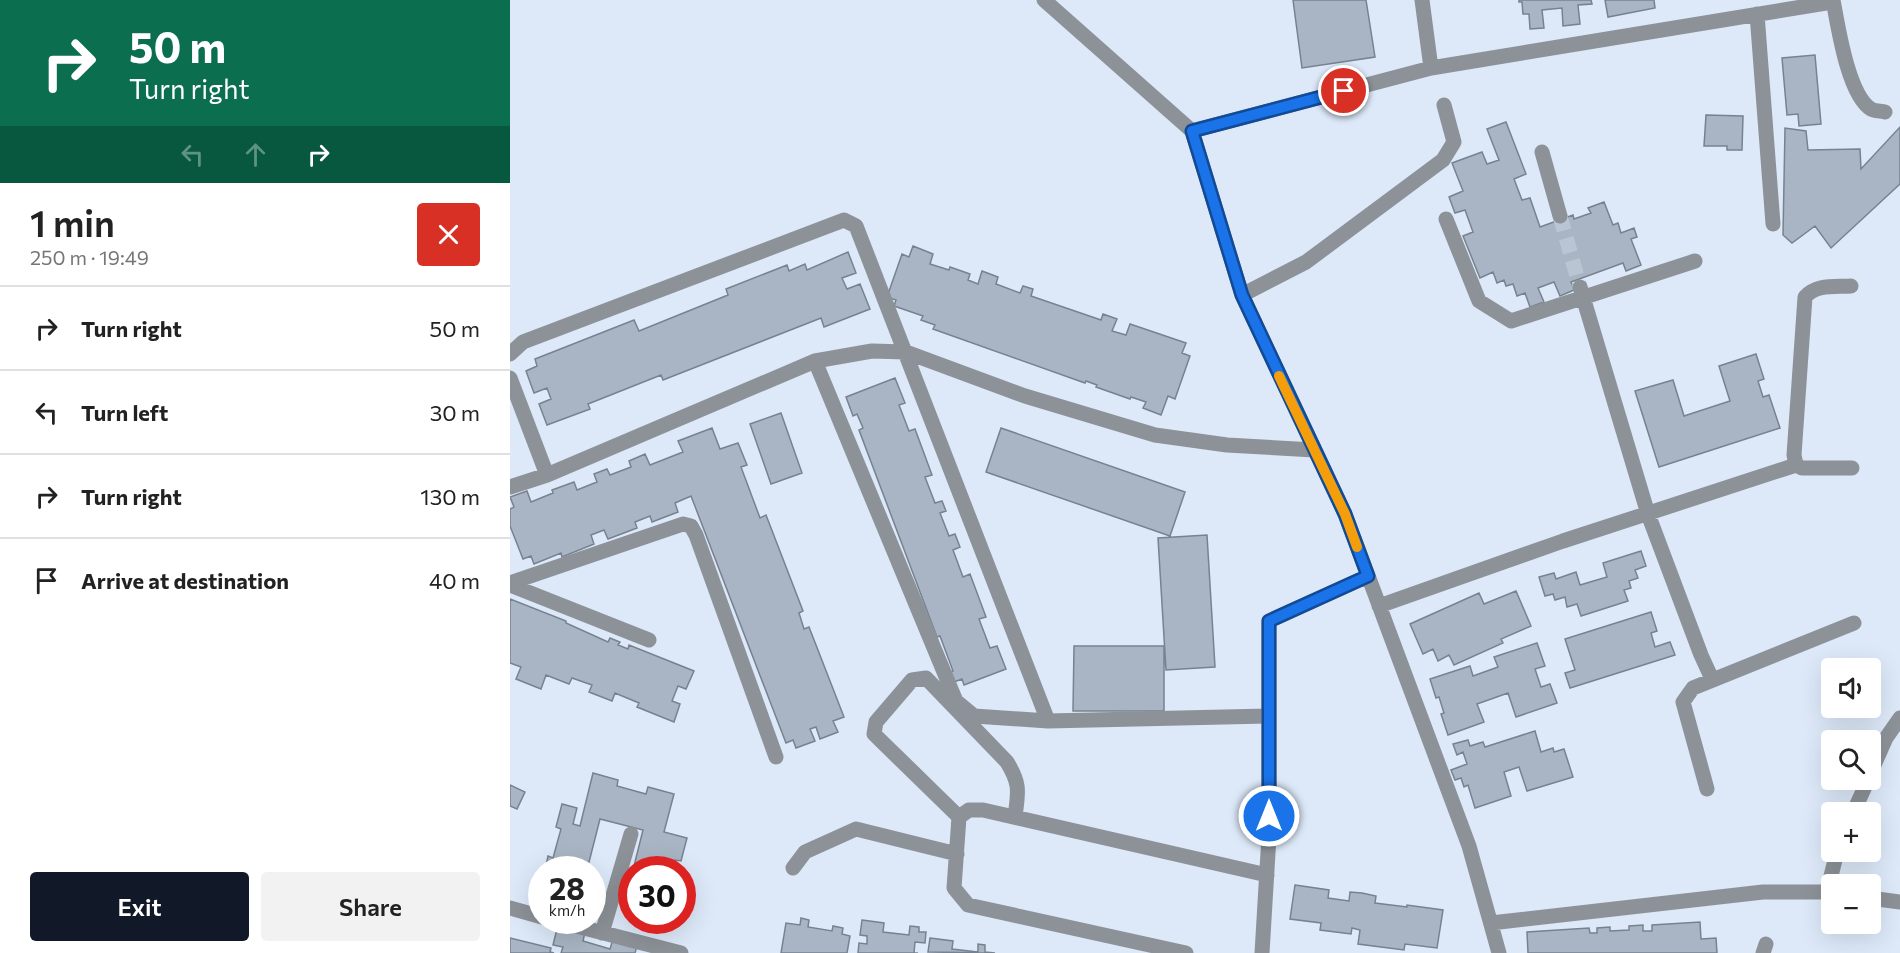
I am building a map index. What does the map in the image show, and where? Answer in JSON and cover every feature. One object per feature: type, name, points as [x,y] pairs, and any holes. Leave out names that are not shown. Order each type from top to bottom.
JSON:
[{"type":"street","points":[[1044,0],[1192,131],[1242,295],[1345,514],[1469,846],[1499,953]]},
{"type":"street","points":[[1422,0],[1431,68]]},
{"type":"street","points":[[1192,131],[1431,68],[1833,0],[1850,77],[1860,98],[1872,110],[1885,112]]},
{"type":"street","points":[[1757,14],[1773,224]]},
{"type":"street","points":[[1242,295],[1306,262],[1443,160],[1454,142],[1444,105]]},
{"type":"street","points":[[1542,152],[1560,216]]},
{"type":"street","points":[[1446,219],[1479,301],[1511,321],[1581,292],[1695,261]]},
{"type":"street","points":[[510,354],[523,342],[844,220],[856,226],[1048,721]]},
{"type":"street","points":[[1796,465],[1794,455],[1805,297],[1812,290],[1822,287],[1851,286]]},
{"type":"street","points":[[1581,292],[1648,514],[1712,679]]},
{"type":"street","points":[[510,487],[547,475],[814,361],[872,351],[906,352],[1025,396],[1155,435],[1227,445],[1314,450]]},
{"type":"street","points":[[814,361],[956,701],[974,716],[1048,721],[1268,716]]},
{"type":"street","points":[[510,378],[547,475]]},
{"type":"street","points":[[1379,606],[1563,541],[1796,465],[1802,468],[1852,468]]},
{"type":"street","points":[[510,584],[683,524],[691,526],[776,757]]},
{"type":"street","points":[[1262,953],[1269,836],[1269,621],[1368,576]]},
{"type":"street","points":[[510,584],[649,640]]},
{"type":"street","points":[[1707,789],[1683,702],[1693,688],[1854,624]]},
{"type":"street","points":[[1016,818],[1018,786],[1016,776],[1007,762],[926,678],[912,680],[876,722],[874,735],[959,817],[954,888],[968,905],[1186,953]]},
{"type":"street","points":[[1881,749],[1900,718]]},
{"type":"street","points":[[959,817],[969,810],[983,810],[1267,875]]},
{"type":"street","points":[[794,868],[805,852],[856,829],[957,854]]},
{"type":"street","points":[[606,919],[631,834]]},
{"type":"street","points":[[1491,922],[1763,892],[1821,892]]},
{"type":"street","points":[[1881,899],[1900,902]]},
{"type":"street","points":[[510,908],[528,913]]},
{"type":"street","points":[[606,934],[681,953]]},
{"type":"building","points":[[1293,0],[1366,0],[1375,57],[1302,68]]},
{"type":"building","points":[[1519,0],[1591,0],[1592,4],[1578,5],[1580,24],[1563,26],[1562,8],[1542,10],[1544,28],[1530,29],[1529,14],[1523,14],[1522,2]]},
{"type":"building","points":[[1605,0],[1654,0],[1655,8],[1608,17]]},
{"type":"building","points":[[1815,55],[1821,124],[1799,126],[1798,114],[1787,115],[1782,58]]},
{"type":"building","points":[[1706,115],[1743,116],[1742,150],[1727,150],[1727,146],[1704,146]]},
{"type":"building","points":[[1506,122],[1526,174],[1514,179],[1522,200],[1530,198],[1540,227],[1573,215],[1574,219],[1591,213],[1588,208],[1604,202],[1613,225],[1618,223],[1621,233],[1634,228],[1637,237],[1631,239],[1641,265],[1626,271],[1623,263],[1571,282],[1574,290],[1560,296],[1554,282],[1538,288],[1544,302],[1530,307],[1525,293],[1517,296],[1513,284],[1506,286],[1504,280],[1497,283],[1493,272],[1480,278],[1463,236],[1473,232],[1465,210],[1455,213],[1449,197],[1463,191],[1452,163],[1482,152],[1487,164],[1499,160],[1487,129]]},
{"type":"building","points":[[1900,127],[1900,184],[1831,248],[1815,226],[1792,243],[1783,235],[1785,128],[1806,131],[1808,150],[1860,149],[1861,169]]},
{"type":"building","points":[[913,246],[933,254],[930,264],[949,270],[950,267],[970,274],[968,280],[978,284],[982,271],[998,277],[996,284],[1020,293],[1023,286],[1033,289],[1031,296],[1101,320],[1103,314],[1117,319],[1112,331],[1126,335],[1130,324],[1186,343],[1182,353],[1190,356],[1175,399],[1168,396],[1161,415],[1143,408],[1146,402],[1131,397],[1130,399],[1086,381],[1085,383],[933,329],[935,325],[921,320],[923,316],[894,306],[896,300],[887,297],[902,254],[909,257]]},
{"type":"building","points":[[848,252],[856,273],[842,278],[847,289],[860,284],[870,309],[824,327],[821,318],[663,380],[661,375],[588,404],[590,409],[547,425],[539,404],[551,399],[547,388],[534,393],[526,371],[537,366],[535,359],[634,320],[639,331],[728,295],[726,289],[787,265],[789,271],[805,264],[807,270]]},
{"type":"building","points":[[1756,354],[1764,379],[1758,381],[1763,397],[1769,395],[1780,428],[1659,467],[1635,391],[1673,380],[1684,416],[1730,401],[1719,366]]},
{"type":"building","points":[[895,378],[905,403],[899,405],[909,431],[915,429],[932,475],[925,477],[935,503],[942,501],[946,511],[940,513],[949,536],[955,534],[960,547],[953,550],[963,577],[970,574],[986,617],[979,619],[990,648],[997,646],[1006,669],[964,685],[962,679],[954,682],[950,672],[953,671],[940,636],[937,637],[859,430],[863,428],[857,414],[853,416],[846,397]]},
{"type":"building","points":[[781,413],[802,473],[771,484],[750,424]]},
{"type":"building","points":[[712,428],[720,449],[738,443],[747,465],[741,467],[760,518],[766,515],[803,611],[799,613],[804,629],[809,627],[844,717],[833,721],[838,732],[820,739],[816,727],[810,729],[815,741],[796,748],[793,740],[786,743],[691,496],[675,503],[678,512],[652,522],[650,516],[635,522],[637,528],[608,539],[604,530],[591,535],[594,544],[562,557],[561,553],[534,564],[531,556],[523,559],[510,526],[510,509],[514,507],[510,497],[527,491],[531,502],[553,493],[552,490],[574,482],[577,490],[597,482],[594,474],[607,469],[610,475],[631,467],[629,461],[645,454],[650,465],[683,452],[678,441]]},
{"type":"building","points":[[1001,428],[1185,492],[1170,536],[986,472]]},
{"type":"building","points":[[1207,535],[1215,667],[1166,670],[1158,538]]},
{"type":"building","points":[[1641,551],[1646,566],[1635,570],[1638,578],[1629,581],[1631,588],[1624,590],[1628,601],[1581,616],[1577,604],[1567,607],[1565,597],[1555,600],[1553,594],[1545,596],[1539,577],[1554,573],[1556,579],[1576,572],[1580,585],[1607,577],[1603,563]]},
{"type":"building","points":[[1516,591],[1531,626],[1501,639],[1503,643],[1454,665],[1449,655],[1438,661],[1433,649],[1423,654],[1410,624],[1479,593],[1484,604]]},
{"type":"building","points":[[510,599],[566,621],[608,642],[610,638],[620,642],[618,645],[628,649],[629,645],[694,671],[686,689],[678,686],[672,701],[680,704],[674,722],[637,707],[639,703],[615,693],[612,701],[589,692],[592,685],[572,678],[569,684],[546,675],[541,689],[516,679],[521,667],[510,663]]},
{"type":"building","points":[[1651,612],[1657,631],[1651,633],[1655,647],[1670,642],[1675,655],[1570,688],[1565,673],[1575,670],[1565,639]]},
{"type":"building","points":[[1537,643],[1545,666],[1535,669],[1541,687],[1550,684],[1557,703],[1516,717],[1508,693],[1477,704],[1484,722],[1448,735],[1441,714],[1444,713],[1439,697],[1436,698],[1430,679],[1470,666],[1473,676],[1498,667],[1494,657]]},
{"type":"building","points":[[1074,646],[1164,646],[1164,711],[1073,711]]},
{"type":"building","points":[[1535,731],[1541,752],[1553,748],[1554,752],[1564,749],[1573,777],[1527,791],[1519,767],[1504,772],[1511,796],[1475,808],[1468,785],[1464,787],[1461,778],[1455,780],[1451,770],[1467,764],[1463,752],[1457,755],[1453,744],[1468,740],[1470,746],[1483,742],[1485,747]]},
{"type":"building","points":[[593,773],[618,780],[617,786],[646,794],[648,787],[674,794],[664,832],[687,838],[682,856],[636,856],[643,830],[600,819],[591,856],[554,856],[561,829],[556,827],[562,804],[577,808],[573,824],[580,826]]},
{"type":"building","points":[[510,785],[525,792],[517,809],[510,806]]},
{"type":"building","points":[[1295,885],[1329,890],[1328,898],[1349,901],[1350,892],[1362,893],[1376,896],[1375,903],[1443,910],[1437,948],[1405,944],[1404,950],[1358,944],[1360,930],[1352,928],[1351,934],[1320,930],[1321,923],[1290,919]]},
{"type":"building","points":[[801,918],[809,920],[808,927],[832,931],[833,926],[843,928],[842,934],[850,936],[847,953],[781,953],[786,923],[800,925]]},
{"type":"building","points":[[862,920],[884,923],[883,932],[909,935],[910,926],[919,927],[919,932],[926,932],[925,943],[915,942],[914,953],[858,953],[859,943],[867,944],[867,936],[860,935]]},
{"type":"building","points":[[1700,922],[1701,939],[1716,938],[1717,953],[1528,953],[1527,932],[1589,928],[1590,933],[1597,933],[1597,928],[1610,927],[1610,931],[1629,930],[1629,926],[1643,925],[1643,931],[1652,931],[1652,925]]},
{"type":"building","points":[[556,934],[585,934],[583,941],[610,949],[613,939],[637,946],[635,953],[561,953],[563,947],[553,945]]},
{"type":"building","points":[[510,938],[551,948],[550,952],[554,953],[510,953]]},
{"type":"building","points":[[930,938],[953,941],[952,949],[978,952],[978,944],[985,945],[985,952],[995,953],[928,952]]},
{"type":"tunnel","points":[[1560,216],[1580,287]]},
{"type":"slow traffic","points":[[1279,376],[1345,514],[1357,547]]},
{"type":"route","points":[[1269,816],[1269,621],[1368,576],[1345,514],[1242,295],[1192,131],[1344,91]]}]
